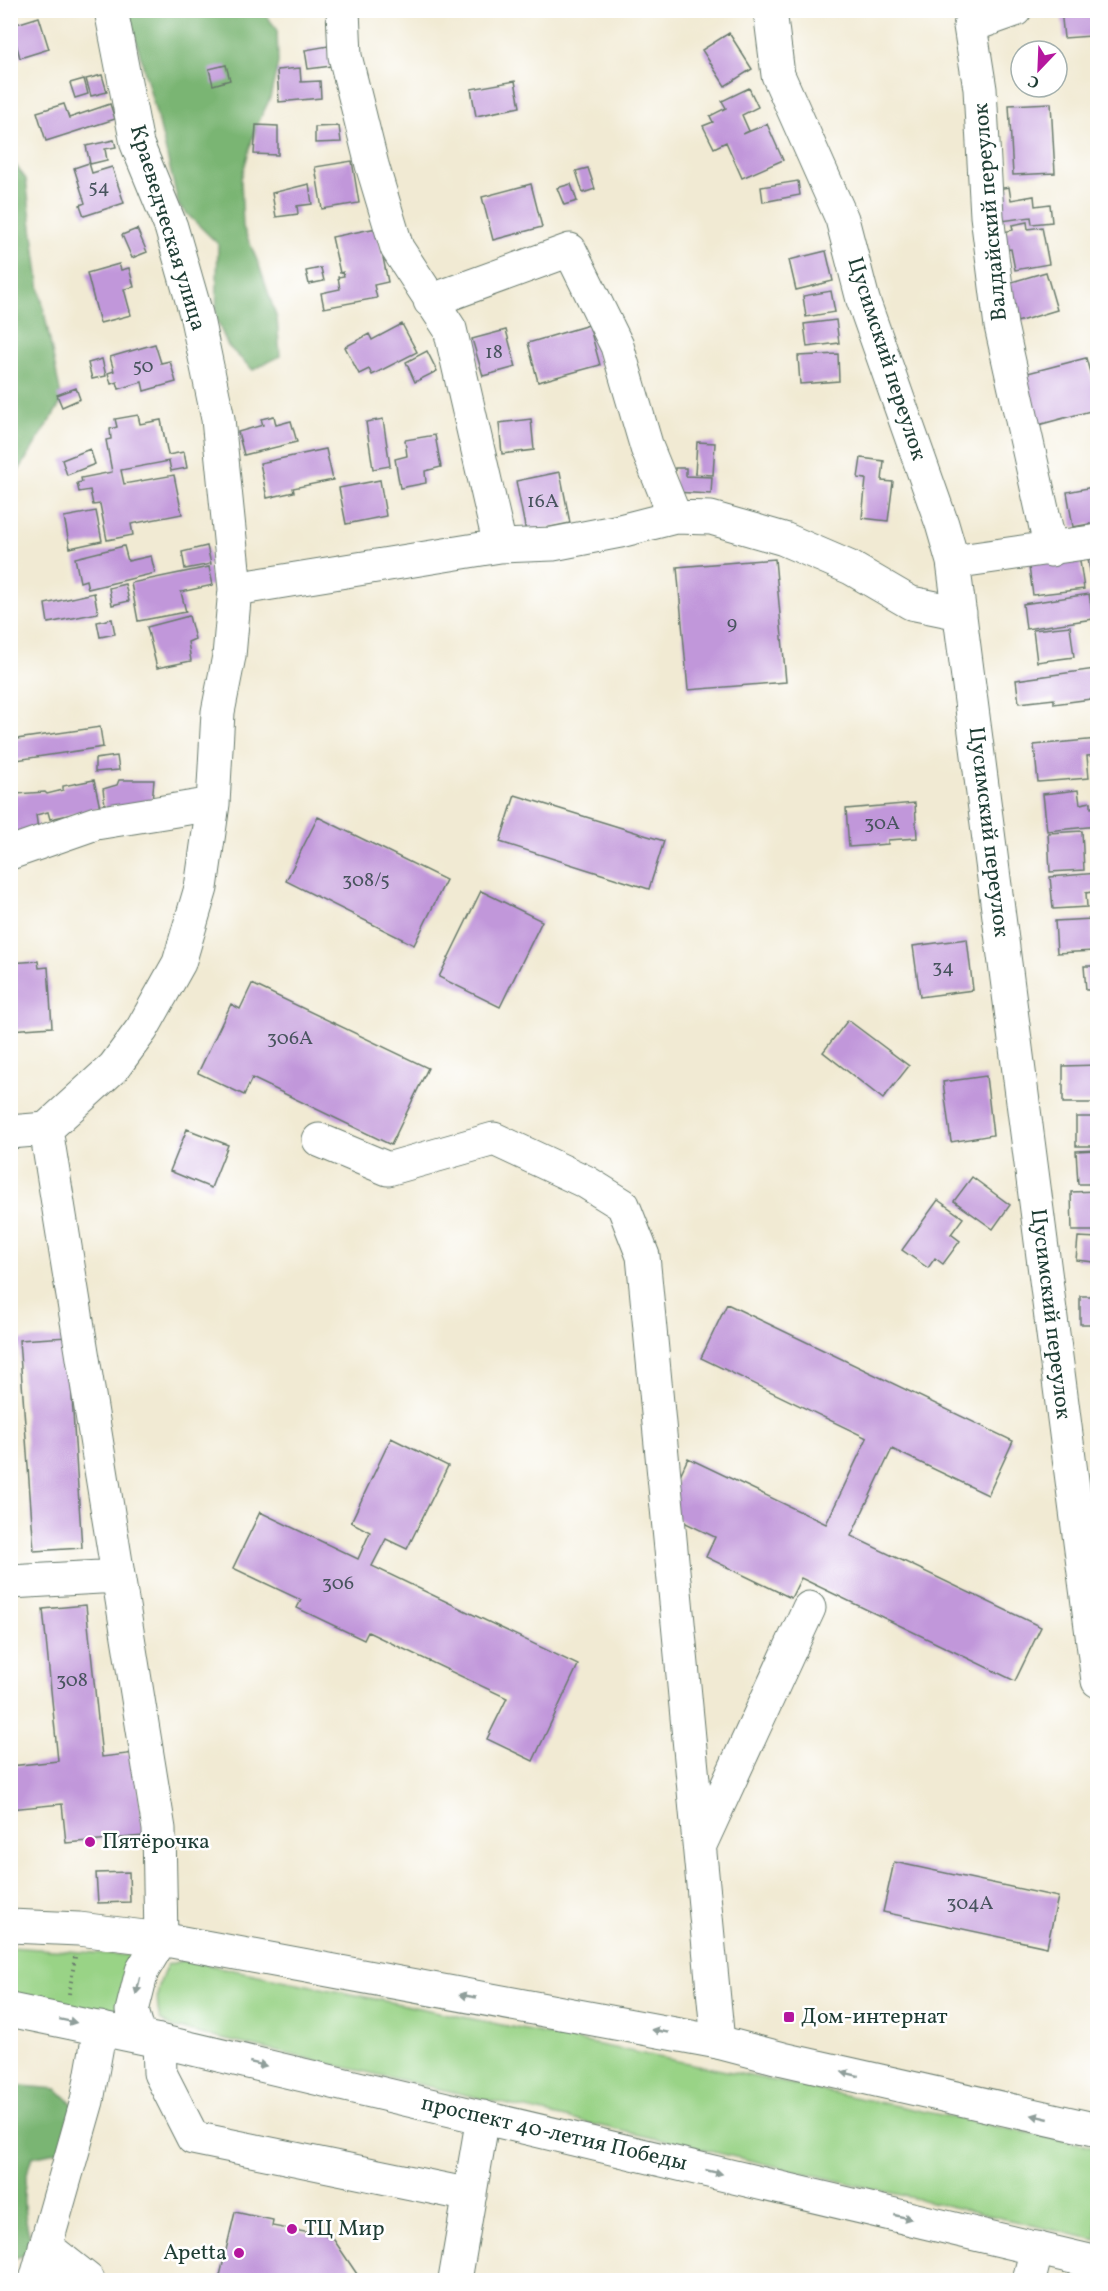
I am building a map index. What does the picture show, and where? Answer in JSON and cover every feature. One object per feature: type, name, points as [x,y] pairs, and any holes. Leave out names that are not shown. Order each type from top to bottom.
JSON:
[{"type":"street","name":"Краеведческая улица","points":[[46,1129],[114,1067],[142,1029],[179,963],[201,888],[213,804],[218,712],[229,656],[235,589],[218,419],[196,314],[171,227],[137,144],[111,10]]},
{"type":"street","points":[[343,10],[345,56],[387,217],[397,248],[450,329],[500,546]]},
{"type":"street","name":"Цусимский переулок","points":[[770,10],[778,75],[842,219],[862,300],[942,524],[953,562],[1084,1472],[1098,1681]]},
{"type":"street","name":"Валдайский переулок","points":[[1015,10],[970,26],[980,88],[987,216],[1001,326],[1051,550]]},
{"type":"street","points":[[430,301],[570,250],[617,346],[647,448],[675,517]]},
{"type":"street","points":[[235,589],[500,546],[553,544],[675,517],[711,518],[784,539],[851,568],[912,603],[960,613]]},
{"type":"street","points":[[953,562],[1098,542]]},
{"type":"street","points":[[10,853],[96,823],[213,804]]},
{"type":"street","points":[[10,1132],[46,1129],[159,1829],[161,1939],[142,1971],[132,2011],[150,2039],[160,2073],[194,2138],[470,2195]]},
{"type":"street","points":[[319,1140],[388,1169],[494,1139],[586,1182],[623,1205],[643,1256],[718,2042]]},
{"type":"street","points":[[10,1582],[118,1576]]},
{"type":"street","points":[[699,1847],[809,1608]]},
{"type":"street","points":[[10,1926],[79,1929],[161,1939],[718,2042],[783,2059],[1098,2130]]},
{"type":"street","name":"проспект 40-летия Победы","points":[[10,2010],[150,2039],[1098,2263]]},
{"type":"street","points":[[36,2280],[87,2101],[100,2028]]},
{"type":"street","points":[[455,2280],[483,2117]]},
{"type":"street","points":[[45,2246],[88,2280]]},
{"type":"street","points":[[1029,2280],[1037,2248]]},
{"type":"path","points":[[65,2021],[79,1929]]},
{"type":"green space","points":[[128,11],[262,11],[277,29],[278,63],[270,98],[255,130],[241,179],[243,227],[259,265],[277,319],[280,356],[253,370],[228,346],[216,318],[218,244],[179,206]]},
{"type":"green space","points":[[10,158],[26,179],[40,291],[62,401],[11,483]]},
{"type":"green space","points":[[10,1947],[139,1956],[123,2019],[11,1996]]},
{"type":"green space","points":[[185,1960],[1097,2147],[1097,2240],[174,2028],[160,2020],[158,1992],[167,1965]]},
{"type":"green space","points":[[10,2085],[57,2089],[77,2108],[60,2151],[32,2157],[25,2182],[24,2204],[34,2252],[16,2258],[10,2251]]},
{"type":"building","points":[[1061,10],[1098,10],[1098,46],[1092,47],[1091,36],[1064,38]]},
{"type":"building","points":[[39,17],[49,49],[20,58],[16,43],[10,44],[10,26]]},
{"type":"building","points":[[729,33],[752,69],[725,86],[702,50]]},
{"type":"building","points":[[328,46],[331,66],[308,69],[305,50]]},
{"type":"building","points":[[226,65],[230,80],[213,85],[209,69]]},
{"type":"building","points":[[300,68],[301,82],[320,81],[321,98],[279,102],[277,70]]},
{"type":"building","points":[[102,75],[107,92],[91,96],[86,79]]},
{"type":"building","points":[[84,79],[88,94],[75,98],[70,83]]},
{"type":"building","points":[[515,81],[520,107],[476,116],[471,89]]},
{"type":"building","points":[[749,88],[758,107],[742,115],[749,131],[743,134],[767,124],[783,160],[742,178],[726,142],[714,148],[703,126],[713,122],[710,116],[726,108],[722,101]]},
{"type":"building","points":[[1051,103],[1055,173],[1013,175],[1009,105]]},
{"type":"building","points":[[64,104],[69,118],[110,104],[115,119],[46,141],[37,112]]},
{"type":"building","points":[[256,125],[278,126],[278,155],[254,154]]},
{"type":"building","points":[[339,126],[341,142],[315,143],[315,127]]},
{"type":"building","points":[[114,140],[116,147],[105,149],[107,160],[90,164],[86,146]]},
{"type":"building","points":[[352,161],[359,203],[322,209],[315,167]]},
{"type":"building","points":[[89,163],[92,173],[112,167],[124,203],[84,216],[80,205],[85,203],[74,168]]},
{"type":"building","points":[[588,168],[595,189],[583,193],[576,171]]},
{"type":"building","points":[[798,181],[800,195],[763,202],[761,187]]},
{"type":"building","points":[[309,184],[312,204],[297,206],[298,214],[276,217],[272,193]]},
{"type":"building","points":[[531,184],[542,227],[493,240],[482,197]]},
{"type":"building","points":[[571,184],[577,201],[564,205],[557,188]]},
{"type":"building","points":[[1009,187],[1011,200],[1034,196],[1035,206],[1050,204],[1052,222],[1032,224],[1031,217],[995,222],[991,190]]},
{"type":"building","points":[[1027,222],[1028,229],[1042,227],[1049,264],[1015,270],[1011,249],[1001,250],[998,233],[1013,230],[1012,225]]},
{"type":"building","points":[[377,228],[388,282],[374,285],[377,298],[324,308],[321,293],[340,289],[338,277],[344,276],[343,272],[340,273],[332,237]]},
{"type":"building","points":[[137,229],[147,252],[132,258],[122,235]]},
{"type":"building","points":[[826,251],[833,281],[796,290],[789,260]]},
{"type":"building","points":[[119,264],[121,270],[129,268],[134,287],[124,289],[131,315],[100,323],[87,273]]},
{"type":"building","points":[[321,268],[324,281],[309,284],[306,271]]},
{"type":"building","points":[[1046,272],[1057,310],[1017,322],[1005,284]]},
{"type":"building","points":[[831,291],[835,312],[806,317],[803,296]]},
{"type":"building","points":[[836,320],[839,343],[807,347],[804,324]]},
{"type":"building","points":[[402,324],[417,352],[372,375],[369,369],[359,374],[345,347],[369,334],[372,340]]},
{"type":"building","points":[[589,325],[600,365],[538,382],[528,343]]},
{"type":"building","points":[[506,330],[516,367],[483,376],[472,339]]},
{"type":"building","points":[[155,344],[161,363],[170,361],[176,382],[144,391],[142,382],[119,389],[117,382],[111,384],[108,373],[114,371],[110,357]]},
{"type":"building","points":[[427,351],[437,371],[415,382],[406,362]]},
{"type":"building","points":[[838,354],[839,381],[800,384],[798,356]]},
{"type":"building","points":[[1086,358],[1098,401],[1098,409],[1038,425],[1024,374]]},
{"type":"building","points":[[102,359],[106,376],[92,379],[88,363]]},
{"type":"building","points":[[76,388],[80,399],[62,407],[57,395]]},
{"type":"building","points":[[138,415],[140,424],[161,420],[168,455],[184,452],[187,468],[171,471],[169,461],[121,470],[124,484],[174,475],[182,514],[131,524],[133,535],[107,540],[100,504],[93,505],[90,490],[79,492],[77,483],[82,482],[81,478],[112,472],[106,440],[111,439],[110,429],[117,427],[115,419]]},
{"type":"building","points":[[274,416],[276,425],[291,421],[297,442],[244,455],[238,432],[263,425],[261,419]]},
{"type":"building","points":[[383,419],[390,466],[373,469],[366,422]]},
{"type":"building","points":[[531,419],[534,450],[502,454],[499,423]]},
{"type":"building","points":[[435,435],[441,467],[425,471],[426,483],[400,488],[395,459],[407,456],[405,440]]},
{"type":"building","points":[[697,442],[715,443],[713,475],[695,474]]},
{"type":"building","points":[[90,449],[95,464],[67,475],[62,460]]},
{"type":"building","points":[[326,449],[333,480],[293,488],[294,492],[267,498],[260,463]]},
{"type":"building","points":[[861,458],[884,461],[882,481],[893,482],[888,521],[862,518],[866,479],[858,478]]},
{"type":"building","points":[[675,468],[686,468],[686,476],[712,477],[711,494],[674,492]]},
{"type":"building","points":[[560,472],[570,523],[526,532],[516,481]]},
{"type":"building","points":[[380,480],[386,516],[346,524],[339,488]]},
{"type":"building","points":[[1098,486],[1098,532],[1091,533],[1090,524],[1073,527],[1067,492]]},
{"type":"building","points":[[96,511],[102,541],[70,548],[64,517]]},
{"type":"building","points":[[124,546],[128,561],[151,556],[155,573],[88,589],[86,580],[80,582],[75,558]]},
{"type":"building","points":[[207,546],[211,564],[185,569],[182,552]]},
{"type":"building","points":[[1098,550],[1098,588],[1093,589],[1087,552]]},
{"type":"building","points":[[1079,554],[1084,589],[1033,595],[1028,560]]},
{"type":"building","points":[[775,559],[786,682],[688,690],[677,567]]},
{"type":"building","points":[[209,567],[213,585],[181,592],[186,612],[138,621],[131,583]]},
{"type":"building","points":[[125,584],[129,601],[112,605],[109,588]]},
{"type":"building","points":[[94,593],[98,613],[48,623],[45,604]]},
{"type":"building","points":[[1089,594],[1093,619],[1026,629],[1023,604]]},
{"type":"building","points":[[189,616],[195,639],[188,642],[191,661],[157,668],[147,627]]},
{"type":"building","points":[[112,619],[115,634],[100,637],[97,622]]},
{"type":"building","points":[[1070,626],[1074,657],[1037,662],[1033,630]]},
{"type":"building","points":[[1095,669],[1098,698],[1054,704],[1054,699],[1019,703],[1016,680]]},
{"type":"building","points":[[100,727],[103,747],[10,761],[10,740]]},
{"type":"building","points":[[1098,739],[1098,755],[1087,756],[1089,778],[1038,782],[1034,745]]},
{"type":"building","points":[[117,756],[119,770],[95,772],[95,759]]},
{"type":"building","points":[[94,780],[100,808],[50,819],[48,812],[36,815],[39,836],[14,842],[10,831],[10,790],[15,790],[16,794],[45,792],[47,794],[63,790],[63,786]]},
{"type":"building","points":[[119,780],[154,780],[152,802],[106,813],[103,789],[117,785]]},
{"type":"building","points":[[1078,790],[1080,804],[1091,802],[1091,808],[1098,807],[1098,826],[1047,831],[1043,794]]},
{"type":"building","points":[[515,795],[664,841],[649,889],[500,842]]},
{"type":"building","points":[[915,803],[917,838],[888,840],[888,844],[849,847],[846,809]]},
{"type":"building","points":[[318,817],[446,880],[414,945],[286,881]]},
{"type":"building","points":[[1082,831],[1084,870],[1050,872],[1048,833]]},
{"type":"building","points":[[1098,873],[1098,891],[1086,893],[1087,907],[1053,909],[1050,877]]},
{"type":"building","points":[[481,891],[542,921],[500,1007],[439,977]]},
{"type":"building","points":[[1092,919],[1094,951],[1057,953],[1055,921]]},
{"type":"building","points":[[967,939],[973,990],[920,997],[913,946]]},
{"type":"building","points":[[38,961],[39,968],[48,967],[52,1027],[10,1030],[10,963]]},
{"type":"building","points":[[1084,966],[1098,966],[1098,990],[1086,990]]},
{"type":"building","points":[[252,984],[428,1068],[391,1145],[252,1078],[244,1095],[198,1073],[231,1004],[240,1009]]},
{"type":"building","points":[[848,1020],[909,1066],[883,1099],[823,1052]]},
{"type":"building","points":[[1098,1065],[1098,1103],[1063,1103],[1063,1066]]},
{"type":"building","points":[[986,1076],[993,1135],[951,1142],[943,1082]]},
{"type":"building","points":[[1076,1117],[1098,1117],[1098,1146],[1076,1146]]},
{"type":"building","points":[[187,1129],[228,1145],[211,1188],[170,1171]]},
{"type":"building","points":[[1098,1150],[1098,1184],[1078,1184],[1076,1151]]},
{"type":"building","points":[[972,1177],[1010,1205],[993,1229],[954,1201]]},
{"type":"building","points":[[1098,1191],[1098,1231],[1072,1231],[1071,1192]]},
{"type":"building","points":[[938,1200],[963,1218],[951,1234],[960,1241],[943,1264],[935,1258],[928,1268],[902,1250]]},
{"type":"building","points":[[1078,1237],[1098,1238],[1098,1279],[1092,1278],[1094,1262],[1076,1260]]},
{"type":"building","points":[[1080,1296],[1098,1296],[1098,1324],[1080,1324]]},
{"type":"building","points":[[727,1304],[1013,1441],[988,1495],[892,1449],[851,1536],[1041,1627],[1015,1681],[801,1578],[791,1598],[706,1557],[715,1537],[663,1512],[688,1458],[826,1524],[867,1438],[701,1358]]},
{"type":"building","points":[[68,1337],[82,1548],[34,1551],[19,1340]]},
{"type":"building","points":[[391,1438],[448,1466],[407,1549],[386,1539],[372,1566],[578,1665],[533,1761],[487,1739],[507,1698],[368,1632],[364,1640],[297,1608],[301,1600],[233,1568],[260,1512],[358,1559],[370,1532],[351,1522]]},
{"type":"building","points":[[86,1605],[102,1757],[135,1753],[144,1836],[66,1843],[62,1804],[10,1809],[10,1766],[58,1761],[43,1609]]},
{"type":"building","points":[[894,1862],[1058,1897],[1047,1947],[883,1912]]},
{"type":"building","points":[[129,1872],[130,1902],[98,1903],[96,1873]]},
{"type":"building","points":[[235,2212],[273,2220],[272,2226],[332,2237],[361,2280],[219,2280]]},
{"type":"place","name":"Пятёрочка","points":[[90,1842]]},
{"type":"place","name":"Дом-интернат","points":[[789,2017]]},
{"type":"place","name":"ТЦ Мир","points":[[292,2229]]},
{"type":"place","name":"Apetta","points":[[239,2253]]}]
